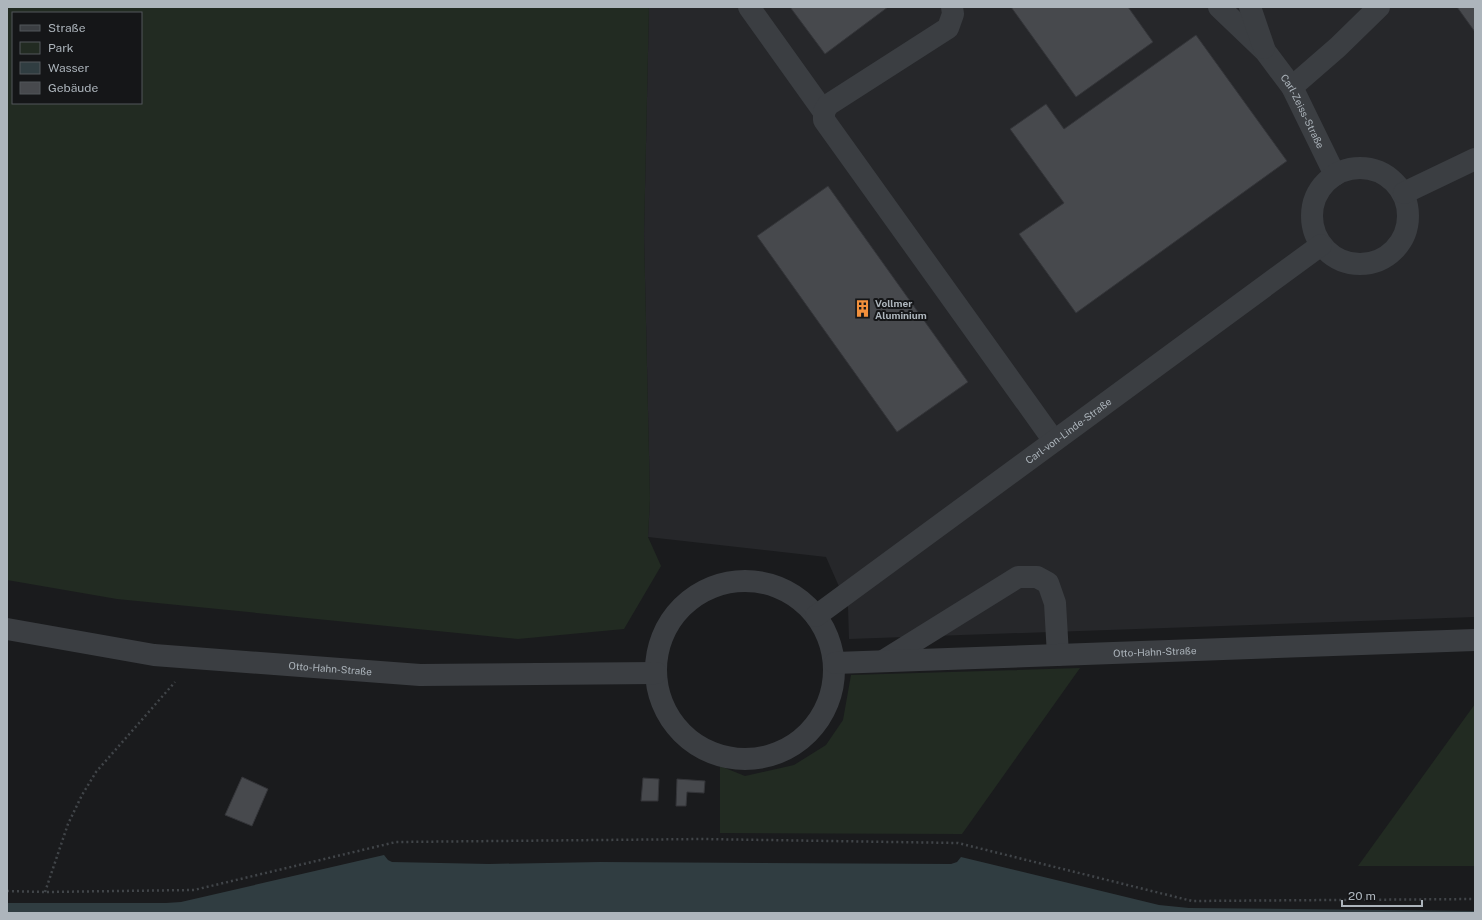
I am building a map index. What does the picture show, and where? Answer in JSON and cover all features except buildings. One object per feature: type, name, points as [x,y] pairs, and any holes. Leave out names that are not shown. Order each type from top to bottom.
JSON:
[{"type":"street","points":[[749,7],[824,112]]},
{"type":"street","points":[[952,7],[953,14],[948,28],[828,105],[824,112],[824,120],[1054,441]]},
{"type":"street","name":"Carl-Zeiss-Straße","points":[[1219,7],[1265,51],[1292,87],[1335,175]]},
{"type":"street","name":"Carl-Zeiss-Straße","points":[[1250,7],[1265,51]]},
{"type":"street","points":[[1292,87],[1338,47],[1379,7]]},
{"type":"street","points":[[1404,193],[1475,159]]},
{"type":"street","points":[[1358,168],[1375,170],[1384,174],[1404,193],[1408,207],[1409,224],[1402,243],[1387,258],[1373,264],[1348,264],[1333,257],[1321,245],[1314,231],[1312,220],[1314,203],[1322,186],[1335,175],[1346,170],[1358,168]]},
{"type":"street","name":"Carl-von-Linde-Straße","points":[[816,616],[1321,245]]},
{"type":"street","points":[[883,661],[1018,577],[1037,577],[1048,583],[1055,603],[1058,655]]},
{"type":"street","points":[[743,581],[770,585],[796,597],[816,616],[829,638],[834,663],[832,692],[821,718],[803,739],[778,754],[750,760],[722,757],[696,745],[675,726],[661,701],[656,673],[659,645],[672,620],[691,600],[715,586],[743,581]]},
{"type":"street","name":"Otto-Hahn-Straße","points":[[7,629],[154,655],[420,675],[656,673]]},
{"type":"street","name":"Otto-Hahn-Straße","points":[[834,663],[1475,640]]},
{"type":"path","points":[[45,892],[68,824],[96,772],[182,674],[167,656]]},
{"type":"path","points":[[7,891],[45,892],[194,890],[396,842],[702,839],[958,843],[1192,901],[1475,899]]},
{"type":"shaded area","points":[[649,7],[1475,7],[1475,617],[849,639],[848,607],[826,557],[648,537],[650,499],[644,234]]},
{"type":"green space","points":[[7,7],[649,7],[644,234],[650,499],[648,537],[661,566],[624,629],[518,639],[117,599],[7,580]]},
{"type":"green space","points":[[1080,668],[962,834],[720,833],[720,766],[745,776],[794,765],[826,745],[843,720],[851,675]]},
{"type":"green space","points":[[1475,704],[1475,866],[1358,866]]},
{"type":"water","points":[[384,855],[392,862],[489,864],[600,862],[951,864],[957,862],[961,857],[1159,905],[1189,908],[1475,911],[1475,913],[7,913],[7,903],[181,902]]},
{"type":"place","name":"Vollmer Aluminium","points":[[862,309]]}]
